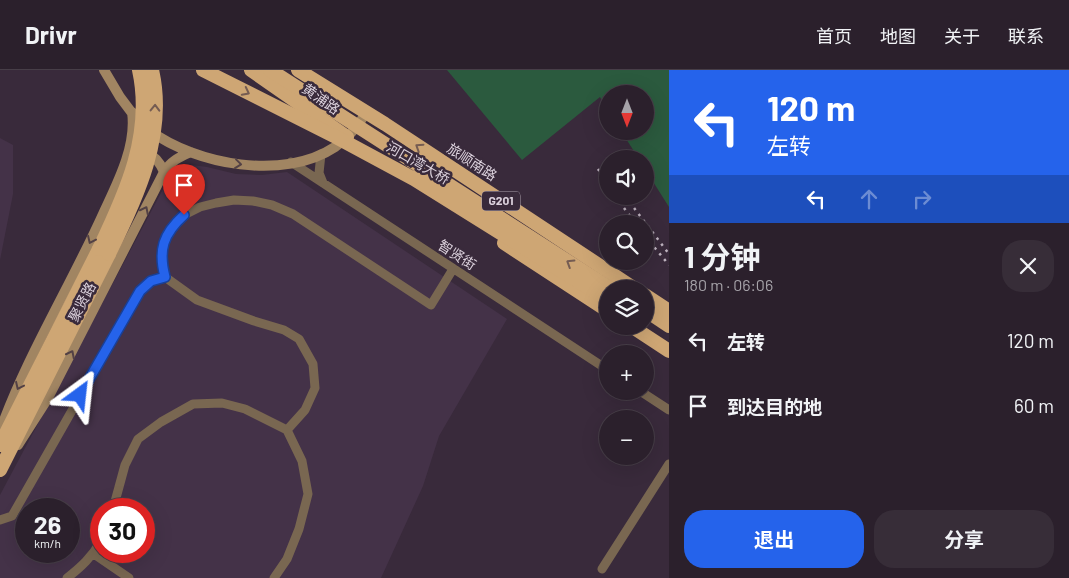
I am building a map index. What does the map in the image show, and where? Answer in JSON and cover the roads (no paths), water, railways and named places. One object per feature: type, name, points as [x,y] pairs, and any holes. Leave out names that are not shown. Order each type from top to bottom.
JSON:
[{"type":"highway","points":[[104,251],[124,197],[139,146],[144,111],[139,70]]},
{"type":"highway","points":[[0,470],[55,350],[104,251],[134,200],[150,151],[156,105],[152,70]]},
{"type":"highway","name":"河口湾大桥","points":[[203,70],[414,178],[599,294]]},
{"type":"highway","name":"黄浦路","points":[[251,70],[347,137]]},
{"type":"highway","name":"河口湾大桥","points":[[270,70],[599,281]]},
{"type":"highway","name":"黄浦路","points":[[298,70],[366,113]]},
{"type":"highway","name":"旅顺南路","points":[[366,113],[621,280]]},
{"type":"highway","name":"G201","points":[[347,137],[599,305]]},
{"type":"highway","points":[[654,301],[669,311]]},
{"type":"highway","points":[[654,319],[669,326]]},
{"type":"highway","points":[[654,324],[669,340]]},
{"type":"highway","points":[[645,335],[669,351]]},
{"type":"highway","points":[[0,445],[55,350]]},
{"type":"main road","points":[[104,70],[120,97],[150,132],[190,152],[230,163],[250,165],[290,162],[321,154],[347,137],[366,113]]},
{"type":"main road","name":"聚贤路","points":[[0,431],[19,384],[90,244],[129,150],[133,130],[132,112]]},
{"type":"main road","points":[[129,150],[140,150],[156,158],[164,172]]},
{"type":"main road","name":"聚贤路","points":[[0,470],[30,428],[48,398],[164,172],[169,164],[190,152]]},
{"type":"street","points":[[321,154],[319,173],[323,184]]},
{"type":"street","name":"智贤街","points":[[290,162],[599,364]]},
{"type":"street","points":[[287,430],[305,410],[315,388],[313,364],[299,339],[284,330],[197,300],[165,277],[162,266],[163,244],[167,234],[184,215],[216,202],[234,200],[272,205],[293,214],[431,305],[453,269]]},
{"type":"street","points":[[0,520],[12,516],[140,291],[151,281],[165,277]]},
{"type":"street","points":[[654,400],[669,410]]},
{"type":"street","points":[[116,498],[124,464],[138,439],[161,422],[193,404],[222,403],[245,409],[287,430],[302,461],[308,494],[299,529],[287,559],[274,578]]},
{"type":"street","points":[[602,569],[669,464]]},
{"type":"street","points":[[67,578],[90,558]]},
{"type":"street","points":[[107,563],[129,578]]},
{"type":"railway","points":[[622,205],[629,215]]},
{"type":"railway","points":[[632,205],[669,254]]},
{"type":"railway","points":[[654,247],[669,265]]}]
